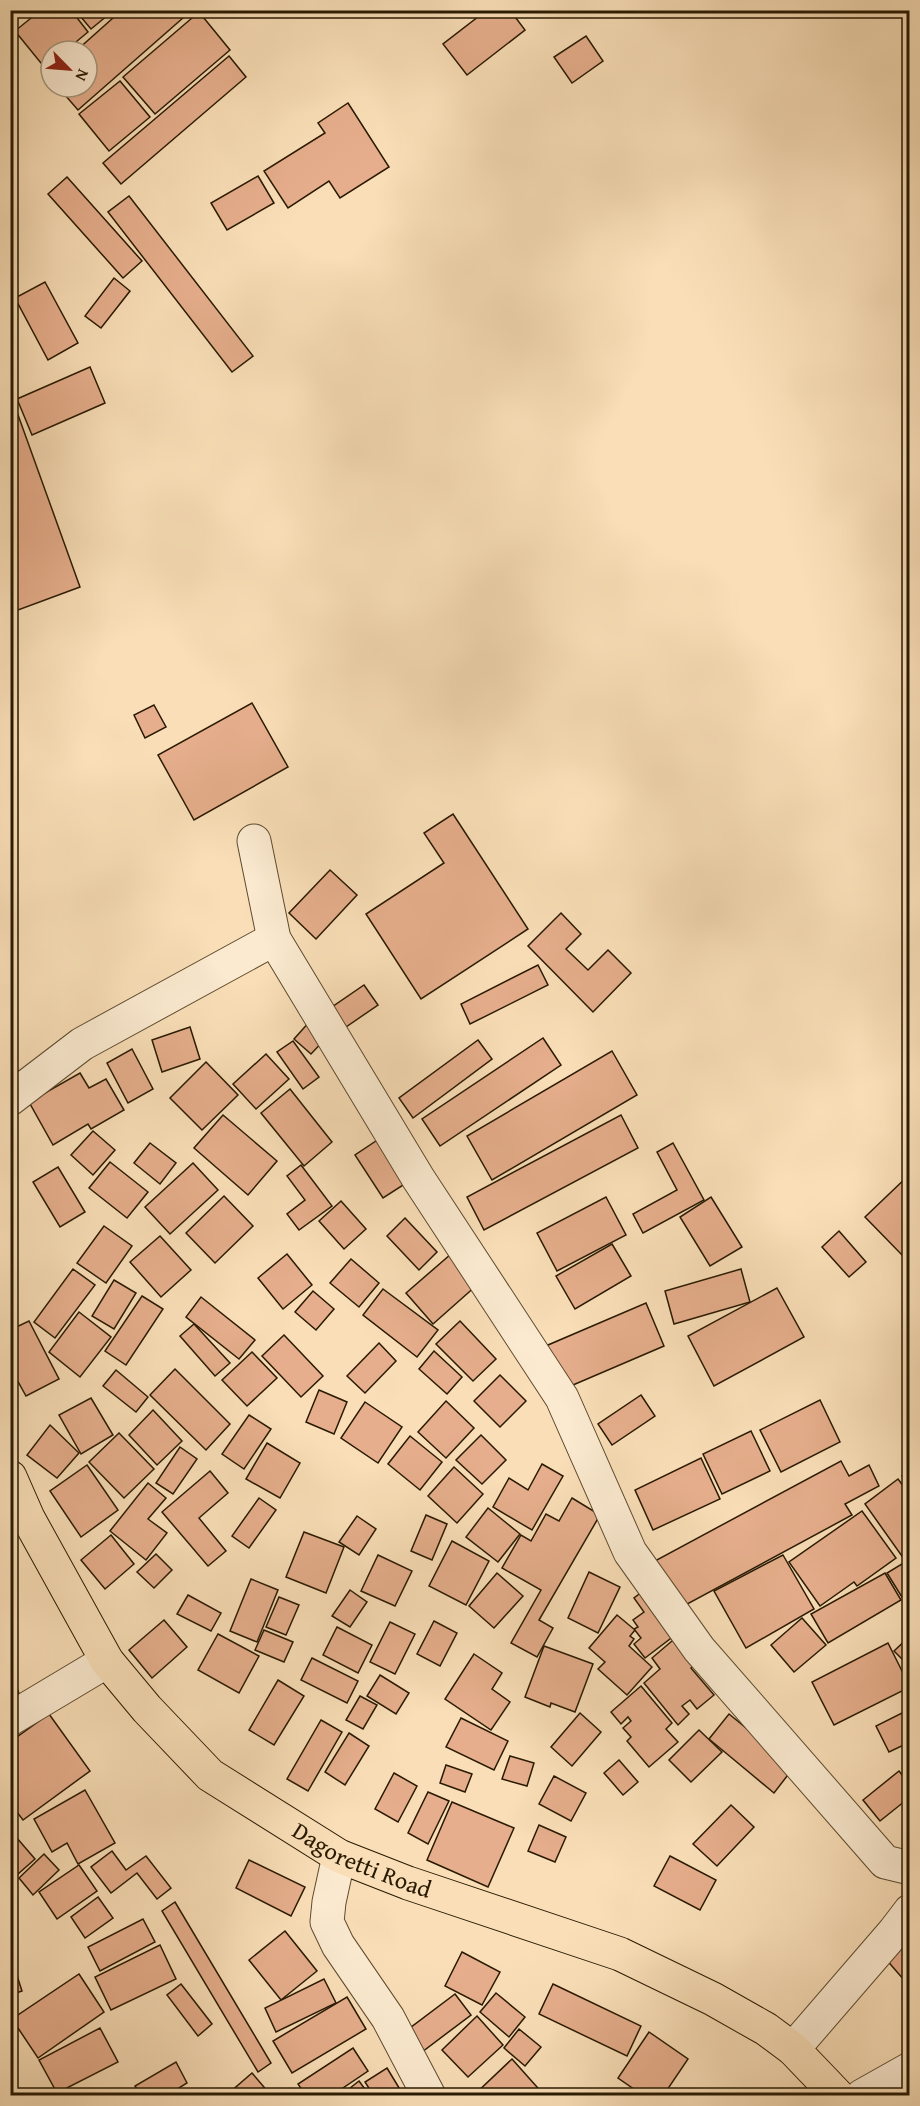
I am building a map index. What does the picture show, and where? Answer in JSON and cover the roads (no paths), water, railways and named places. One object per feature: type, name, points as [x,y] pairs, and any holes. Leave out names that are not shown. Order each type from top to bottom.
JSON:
[{"type":"main road","name":"Dagoretti Road","points":[[10,1476],[28,1518],[107,1661],[147,1709],[210,1775],[339,1856],[408,1883],[620,1954],[731,2009],[766,2029],[793,2049],[838,2096]]},
{"type":"street","points":[[254,841],[274,939],[418,1178],[562,1398],[630,1552],[699,1649],[885,1862],[909,1868]]},
{"type":"street","points":[[10,1099],[82,1044],[274,939]]},
{"type":"street","points":[[10,1719],[107,1661]]},
{"type":"street","points":[[339,1856],[332,1884],[327,1922],[338,1945],[388,2018],[429,2096]]},
{"type":"street","points":[[793,2049],[894,1932],[909,1911]]},
{"type":"street","points":[[862,2096],[909,2070]]}]
